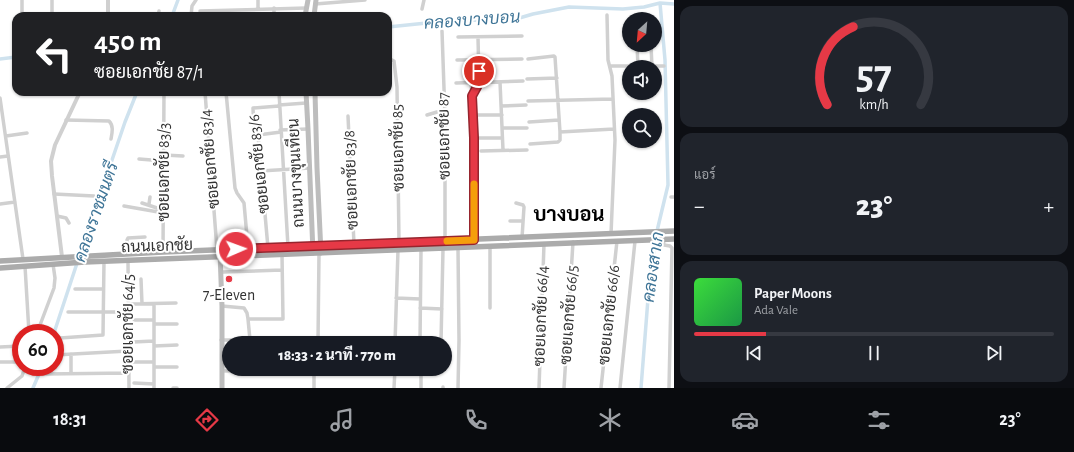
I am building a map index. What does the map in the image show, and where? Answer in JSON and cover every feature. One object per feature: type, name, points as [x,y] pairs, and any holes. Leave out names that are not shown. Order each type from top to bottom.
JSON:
[{"type":"main road","points":[[306,12],[308,0]]},
{"type":"main road","points":[[315,12],[316,2]]},
{"type":"main road","name":"ถนนบางขุนเทียน","points":[[306,96],[313,245],[318,253]]},
{"type":"main road","name":"ถนนบางขุนเทียน","points":[[315,96],[321,245],[318,253]]},
{"type":"main road","points":[[310,168],[317,168]]},
{"type":"main road","name":"ถนนเอกชัย","points":[[0,261],[74,256],[313,245],[399,243],[674,231]]},
{"type":"main road","points":[[508,238],[514,242],[508,245]]},
{"type":"main road","points":[[524,238],[523,241],[529,244]]},
{"type":"main road","name":"ถนนเอกชัย","points":[[0,268],[104,261],[421,250],[573,242],[674,239]]},
{"type":"main road","points":[[220,250],[223,272],[221,278]]},
{"type":"main road","points":[[221,256],[222,371]]},
{"type":"main road","points":[[222,376],[222,388]]},
{"type":"street","points":[[22,0],[22,12]]},
{"type":"street","points":[[52,0],[52,12]]},
{"type":"street","points":[[108,0],[108,12]]},
{"type":"street","points":[[191,12],[192,6],[196,0]]},
{"type":"street","points":[[258,0],[258,9]]},
{"type":"street","points":[[316,2],[365,0]]},
{"type":"street","points":[[422,9],[424,0]]},
{"type":"street","points":[[200,11],[306,8]]},
{"type":"street","points":[[607,15],[608,60],[610,66],[613,99],[615,146],[611,234]]},
{"type":"street","name":"ซอยเอกชัย 87","points":[[442,31],[445,112],[445,241]]},
{"type":"street","points":[[458,37],[522,36]]},
{"type":"street","points":[[472,96],[477,89],[479,82],[478,37]]},
{"type":"street","points":[[528,59],[554,56],[556,61],[560,132],[560,140],[558,142],[530,144]]},
{"type":"street","points":[[457,60],[522,59]]},
{"type":"street","name":"ซอยเอกชัย 85","points":[[392,61],[394,62],[397,87],[399,243]]},
{"type":"street","points":[[610,66],[622,66]]},
{"type":"street","points":[[456,82],[500,82],[557,78]]},
{"type":"street","points":[[471,82],[474,138],[474,240]]},
{"type":"street","points":[[500,82],[502,150]]},
{"type":"street","points":[[62,257],[51,168],[52,152],[78,96]]},
{"type":"street","name":"ซอยเอกชัย 83/3","points":[[164,96],[164,252]]},
{"type":"street","name":"ซอยเอกชัย 83/4","points":[[205,96],[220,250]]},
{"type":"street","points":[[226,96],[235,191],[244,203],[248,248]]},
{"type":"street","points":[[279,96],[288,247]]},
{"type":"street","points":[[0,98],[23,259]]},
{"type":"street","points":[[501,106],[558,100],[613,99]]},
{"type":"street","points":[[279,106],[306,103]]},
{"type":"street","name":"ซอยเอกชัย 83/6","points":[[268,248],[258,135],[254,133],[254,107],[279,106]]},
{"type":"street","points":[[427,114],[445,112]]},
{"type":"street","points":[[473,115],[502,115]]},
{"type":"street","name":"ซอยเอกชัย 83/8","points":[[348,116],[354,244]]},
{"type":"street","points":[[66,120],[109,121],[112,124],[111,139]]},
{"type":"street","points":[[529,122],[559,120]]},
{"type":"street","points":[[502,128],[527,128]]},
{"type":"street","points":[[258,135],[280,131],[308,129]]},
{"type":"street","points":[[560,132],[614,129]]},
{"type":"street","points":[[6,136],[27,133]]},
{"type":"street","points":[[474,138],[502,138]]},
{"type":"street","points":[[481,151],[527,150]]},
{"type":"street","points":[[164,155],[184,156]]},
{"type":"street","points":[[0,157],[8,156]]},
{"type":"street","points":[[139,159],[164,161]]},
{"type":"street","points":[[260,171],[310,168]]},
{"type":"street","points":[[54,194],[94,196]]},
{"type":"street","points":[[149,204],[150,196]]},
{"type":"street","points":[[0,204],[15,202]]},
{"type":"street","points":[[142,202],[157,208],[164,208]]},
{"type":"street","points":[[516,203],[524,206],[524,238]]},
{"type":"street","points":[[124,206],[164,213]]},
{"type":"street","points":[[57,216],[66,218],[69,223]]},
{"type":"street","points":[[510,220],[523,221]]},
{"type":"street","points":[[127,254],[128,238],[145,237]]},
{"type":"street","points":[[662,240],[664,245],[671,246],[672,248],[669,388]]},
{"type":"street","name":"ซอยเอกชัย 66/6","points":[[601,388],[616,241]]},
{"type":"street","points":[[620,388],[635,241]]},
{"type":"street","name":"ซอยเอกชัย 66/5","points":[[564,388],[573,242]]},
{"type":"street","name":"ซอยเอกชัย 66/4","points":[[539,388],[544,244]]},
{"type":"street","points":[[490,246],[490,308]]},
{"type":"street","points":[[458,248],[458,388]]},
{"type":"street","points":[[441,336],[443,249]]},
{"type":"street","points":[[395,336],[398,250]]},
{"type":"street","points":[[420,336],[421,250]]},
{"type":"street","points":[[318,253],[318,336]]},
{"type":"street","points":[[248,319],[283,319],[282,254]]},
{"type":"street","name":"ซอยเอกชัย 64/5","points":[[128,260],[129,388]]},
{"type":"street","points":[[64,338],[103,335],[104,261]]},
{"type":"street","points":[[40,324],[54,288],[55,278],[53,264]]},
{"type":"street","points":[[25,266],[28,324]]},
{"type":"street","points":[[223,272],[282,270]]},
{"type":"street","points":[[141,279],[142,304]]},
{"type":"street","points":[[75,289],[103,289]]},
{"type":"street","points":[[396,298],[420,299]]},
{"type":"street","points":[[129,304],[176,303]]},
{"type":"street","points":[[134,383],[154,386],[154,304]]},
{"type":"street","points":[[221,340],[250,340],[247,313],[244,308],[222,306]]},
{"type":"street","points":[[420,308],[442,309]]},
{"type":"street","points":[[68,312],[129,312]]},
{"type":"street","points":[[134,320],[177,324]]},
{"type":"street","points":[[133,342],[177,345]]},
{"type":"street","points":[[0,347],[12,346]]},
{"type":"street","points":[[64,354],[128,351]]},
{"type":"street","points":[[71,354],[71,373]]},
{"type":"street","points":[[0,362],[12,362]]},
{"type":"street","points":[[133,362],[153,362]]},
{"type":"street","points":[[154,367],[177,366]]},
{"type":"street","points":[[64,373],[129,373]]},
{"type":"street","points":[[7,388],[22,376]]},
{"type":"street","points":[[314,376],[314,388]]},
{"type":"street","points":[[394,388],[395,376]]},
{"type":"street","points":[[420,376],[421,388]]},
{"type":"waterway","name":"คลองราชมนตรี","points":[[174,12],[178,0]]},
{"type":"waterway","name":"คลองบางบอน","points":[[392,27],[446,21],[516,19],[569,7],[623,9],[644,7],[660,3],[674,4]]},
{"type":"waterway","name":"คลองสาเก","points":[[641,388],[649,286],[657,231],[668,185],[665,60],[660,3]]},
{"type":"waterway","name":"คลองบางบอน","points":[[0,59],[12,58]]},
{"type":"waterway","name":"คลองราชมนตรี","points":[[57,324],[125,122],[135,96]]},
{"type":"waterway","name":"คลองราชมนตรี","points":[[33,388],[38,376]]},
{"type":"slow traffic","points":[[447,241],[474,240],[474,184]]},
{"type":"place","name":"7-Eleven","points":[[229,279]]},
{"type":"district","name":"บางบอน","points":[[569,215]]},
{"type":"route","points":[[236,249],[474,240],[474,138],[472,96],[477,89],[479,82],[479,71]]}]
